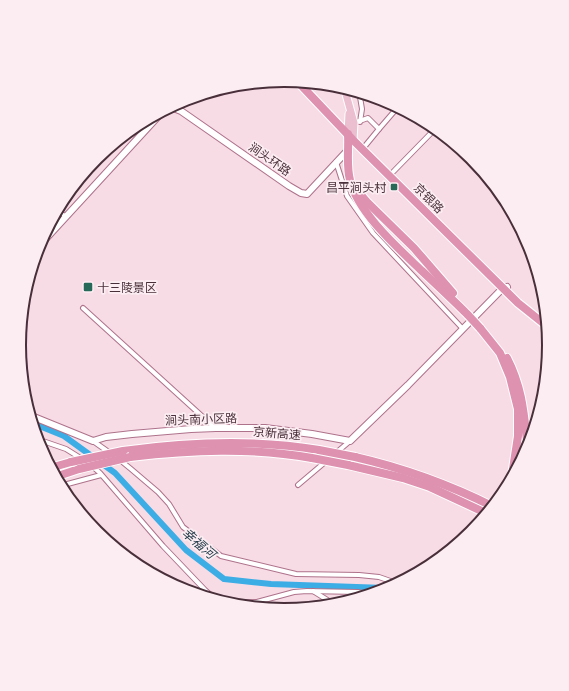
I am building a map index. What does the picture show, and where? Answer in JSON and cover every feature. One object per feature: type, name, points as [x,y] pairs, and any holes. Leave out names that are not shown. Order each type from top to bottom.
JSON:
[{"type":"highway","name":"京银路","points":[[305,88],[352,130],[365,146],[505,288],[541,316]]},
{"type":"highway","name":"京银路","points":[[310,89],[352,130],[518,303],[542,322]]},
{"type":"highway","points":[[352,130],[348,150],[349,173],[352,188],[358,199],[375,224],[399,249],[470,314]]},
{"type":"highway","points":[[352,130],[353,170],[361,195],[414,248],[504,352],[516,377],[524,410],[527,435]]},
{"type":"highway","points":[[481,327],[500,353],[510,377],[518,409],[518,436],[514,463]]},
{"type":"highway","name":"京新高速","points":[[56,466],[123,451],[189,443],[230,442],[277,444],[355,457],[405,470],[433,480],[489,504]]},
{"type":"highway","name":"京新高速","points":[[61,475],[79,468],[130,457],[162,453],[230,450],[262,451],[312,458],[402,478],[430,487],[483,512]]},
{"type":"main road","points":[[345,94],[352,130]]},
{"type":"street","points":[[352,130],[362,109],[360,99]]},
{"type":"street","name":"涧头环路","points":[[179,110],[301,193],[307,194],[348,150]]},
{"type":"street","points":[[365,146],[394,112]]},
{"type":"street","points":[[352,130],[368,118],[379,130]]},
{"type":"street","points":[[53,231],[150,125]]},
{"type":"street","points":[[392,173],[431,133]]},
{"type":"street","points":[[336,162],[347,196],[373,233],[463,329]]},
{"type":"street","points":[[62,214],[66,217]]},
{"type":"street","points":[[298,485],[350,441],[408,386],[505,288]]},
{"type":"street","points":[[83,308],[216,428]]},
{"type":"street","points":[[37,418],[93,441],[143,478],[169,504],[183,527],[222,556],[296,574],[379,577],[390,581]]},
{"type":"street","name":"涧头南小区路","points":[[93,441],[106,437],[191,428],[265,428],[350,441]]},
{"type":"street","points":[[45,442],[66,449],[85,461],[101,475],[163,546],[207,592]]},
{"type":"street","points":[[67,484],[101,475]]},
{"type":"street","points":[[311,591],[327,600]]},
{"type":"street","points":[[254,602],[294,592],[360,592]]},
{"type":"waterway","name":"幸福河","points":[[39,426],[64,436],[115,473],[186,550],[224,579],[271,584],[374,588]]},
{"type":"place","name":"昌平涧头村","points":[[394,187]]},
{"type":"place","name":"十三陵景区","points":[[88,287]]}]
